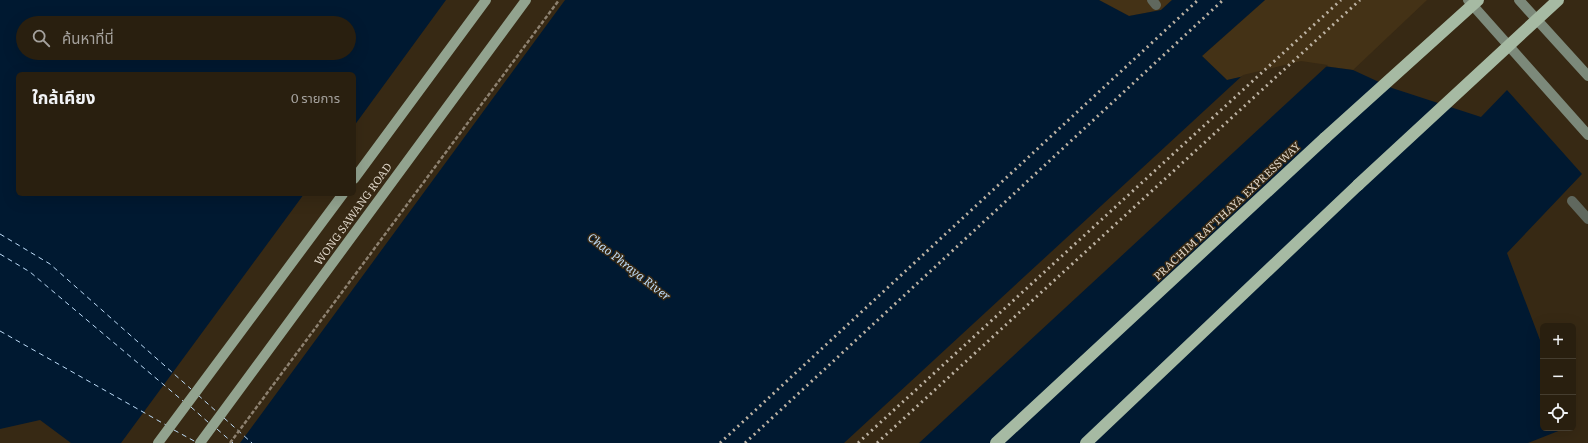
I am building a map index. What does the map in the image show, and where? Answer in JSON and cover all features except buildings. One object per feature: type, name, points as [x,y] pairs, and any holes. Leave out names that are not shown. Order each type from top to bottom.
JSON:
[{"type":"highway","name":"PRACHIM RATTHAYA EXPRESSWAY","points":[[996,443],[1319,143],[1478,0]]},
{"type":"highway","points":[[1086,443],[1358,185],[1558,0]]},
{"type":"main road","name":"WONG SAWANG ROAD","points":[[356,176],[486,0]]},
{"type":"main road","name":"WONG SAWANG ROAD","points":[[200,443],[526,0]]},
{"type":"main road","points":[[1468,0],[1588,135]]},
{"type":"main road","points":[[1519,0],[1588,76]]},
{"type":"main road","name":"WONG SAWANG ROAD","points":[[158,443],[342,196]]},
{"type":"lane","points":[[1572,201],[1588,220]]},
{"type":"path","points":[[230,443],[559,0]]},
{"type":"shaded area","points":[[1099,0],[1172,0],[1161,10],[1129,16]]},
{"type":"shaded area","points":[[1265,0],[1427,0],[1353,70],[1301,63],[1227,80],[1202,56]]},
{"type":"water","name":"Chao Phraya River","points":[[0,0],[1099,0],[1129,16],[1161,10],[1172,0],[1265,0],[1202,56],[1227,80],[1301,63],[1353,70],[1392,88],[1481,117],[1507,90],[1582,174],[1507,253],[1540,340],[1540,431],[1558,431],[1528,443],[71,443],[40,420],[0,429]]},
{"type":"pier","points":[[446,0],[565,0],[240,443],[121,443],[303,196],[356,196],[356,123]]},
{"type":"pier","points":[[1301,61],[1328,65],[919,443],[844,443],[1243,75]]},
{"type":"ferry route","points":[[0,234],[50,264],[191,389]]},
{"type":"ferry route","points":[[0,254],[30,272],[183,401]]},
{"type":"ferry route","points":[[0,331],[166,425]]},
{"type":"ferry route","points":[[198,395],[217,412]]},
{"type":"ferry route","points":[[191,407],[209,423]]},
{"type":"ferry route","points":[[224,418],[252,443]]},
{"type":"ferry route","points":[[217,429],[233,443]]},
{"type":"ferry route","points":[[174,430],[196,442]]},
{"type":"railway","points":[[720,443],[1198,0]]},
{"type":"railway","points":[[745,443],[1223,0]]},
{"type":"railway","points":[[858,443],[1341,0]]},
{"type":"railway","points":[[877,443],[1360,0]]}]
